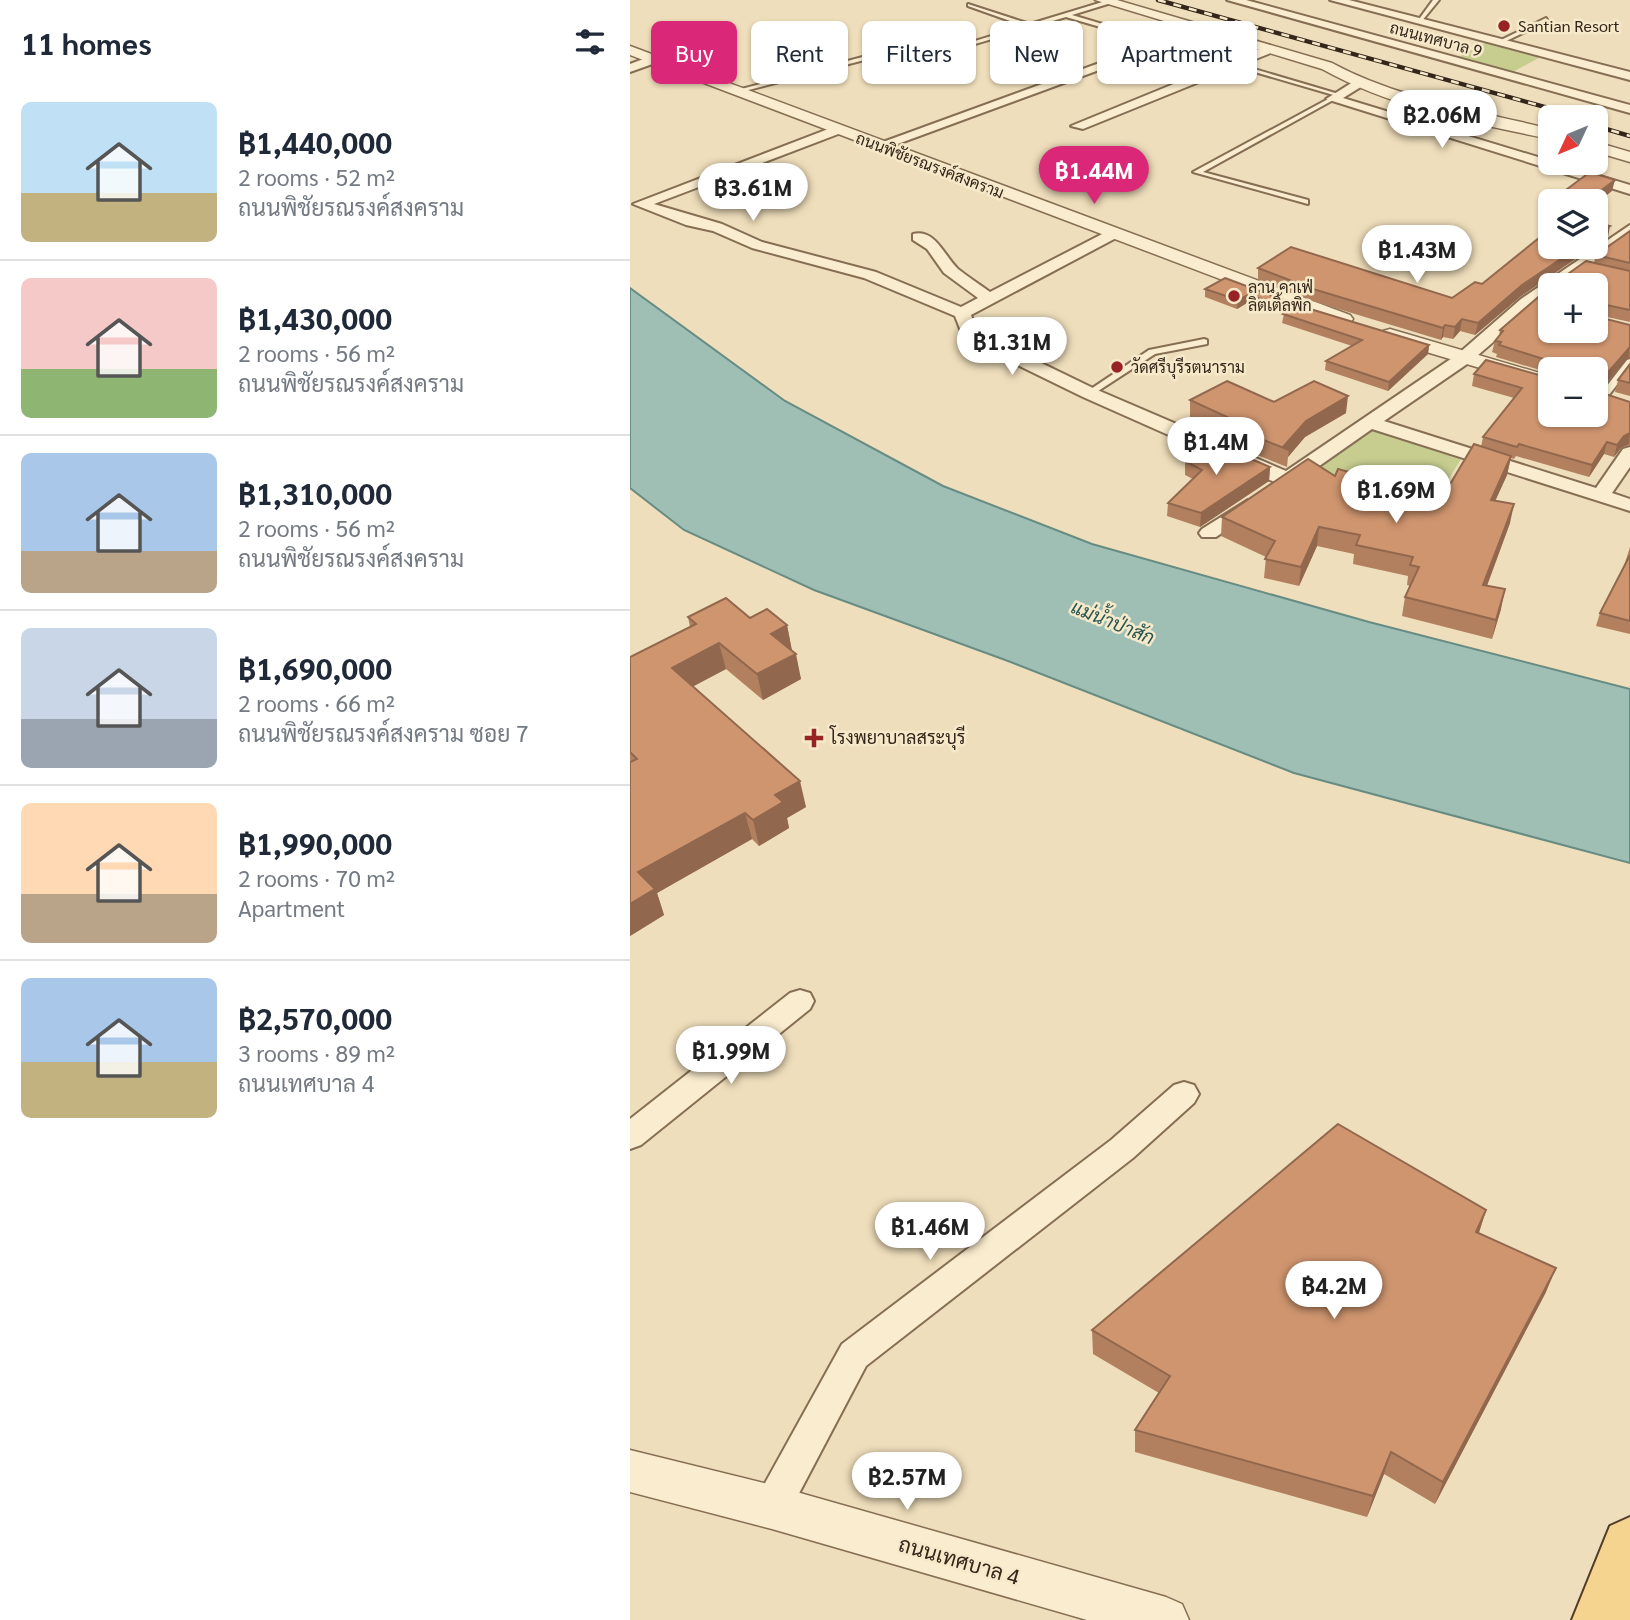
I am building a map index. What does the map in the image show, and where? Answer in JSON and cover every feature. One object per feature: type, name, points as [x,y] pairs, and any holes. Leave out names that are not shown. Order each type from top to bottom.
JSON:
[{"type":"main road","points":[[1602,1620],[1630,1546]]},
{"type":"street","name":"ถนนเทศบาล 9","points":[[1233,0],[1630,109]]},
{"type":"street","points":[[1336,0],[1630,76]]},
{"type":"street","points":[[1105,1],[1172,21]]},
{"type":"street","points":[[1448,59],[1493,41]]},
{"type":"street","points":[[1257,46],[1328,66],[1358,85],[1461,115],[1497,119],[1538,131]]},
{"type":"street","points":[[1257,54],[1269,49]]},
{"type":"street","name":"ถนนพิชัยรณรงค์สงคราม","points":[[630,50],[651,58]]},
{"type":"street","points":[[1513,77],[1551,55]]},
{"type":"street","points":[[630,68],[651,60]]},
{"type":"street","points":[[879,146],[1097,68]]},
{"type":"street","name":"ถนนพิชัยรณรงค์สงคราม","points":[[719,84],[1304,307],[1538,380]]},
{"type":"street","points":[[1079,126],[1185,84]]},
{"type":"street","points":[[1336,97],[1358,85]]},
{"type":"street","points":[[1336,97],[1433,130],[1630,190]]},
{"type":"street","points":[[1433,130],[1461,115]]},
{"type":"street","points":[[635,202],[836,130]]},
{"type":"street","points":[[1608,151],[1630,157]]},
{"type":"street","points":[[635,202],[691,222],[718,227],[757,245],[870,275],[961,313],[970,335],[1089,393],[1287,479]]},
{"type":"street","points":[[1574,273],[1628,233]]},
{"type":"street","points":[[961,313],[1113,234]]},
{"type":"street","points":[[918,237],[932,246],[950,270],[989,299]]},
{"type":"street","points":[[1209,533],[1464,358],[1538,295]]},
{"type":"street","points":[[1527,302],[1538,305]]},
{"type":"street","points":[[1369,422],[1630,505]]},
{"type":"street","points":[[1600,496],[1630,453]]},
{"type":"street","points":[[630,1136],[800,1001]]},
{"type":"street","points":[[772,1507],[854,1354],[1122,1149],[1184,1094]]},
{"type":"street","name":"ถนนเทศบาล 4","points":[[630,1471],[772,1507],[1166,1620]]},
{"type":"lane","points":[[1419,21],[1436,0]]},
{"type":"lane","points":[[1047,21],[1105,1]]},
{"type":"lane","points":[[970,5],[1016,21]]},
{"type":"lane","points":[[1066,15],[1097,24]]},
{"type":"lane","points":[[1493,41],[1546,20]]},
{"type":"lane","points":[[737,91],[862,59]]},
{"type":"lane","points":[[1257,72],[1336,97]]},
{"type":"lane","points":[[1305,202],[1197,172],[1336,97]]},
{"type":"lane","points":[[1089,393],[1152,352],[1204,342]]},
{"type":"lane","points":[[1608,396],[1630,362]]},
{"type":"green space","points":[[1489,41],[1544,55],[1511,73],[1455,59]]},
{"type":"green space","points":[[1373,428],[1461,459],[1429,511],[1309,472]]},
{"type":"water","name":"แม่น้ำป่าสัก","points":[[630,288],[785,401],[943,486],[1092,544],[1369,622],[1630,689],[1630,863],[1294,773],[1008,661],[814,590],[684,530],[630,488]]},
{"type":"building","points":[[1586,175],[1599,175],[1615,180],[1603,189],[1567,189]]},
{"type":"building","points":[[1630,231],[1630,263],[1608,258],[1608,247]]},
{"type":"building","points":[[1538,239],[1538,259],[1561,259],[1522,285],[1478,323],[1462,319],[1455,327],[1445,325],[1443,328],[1313,289],[1258,268],[1291,247],[1452,298],[1475,282],[1482,284]]},
{"type":"building","points":[[1586,261],[1630,271],[1630,310],[1608,305],[1608,273],[1569,273]]},
{"type":"building","points":[[1225,278],[1297,305],[1429,345],[1389,382],[1326,361],[1362,340],[1283,314],[1291,307],[1248,295],[1238,300],[1205,289]]},
{"type":"building","points":[[1538,297],[1538,343],[1608,343],[1608,320],[1630,325],[1630,347],[1608,372],[1608,357],[1538,357],[1499,345],[1501,342],[1495,341],[1503,331],[1500,330]]},
{"type":"building","points":[[1486,360],[1538,375],[1538,427],[1608,427],[1608,395],[1630,402],[1630,433],[1617,445],[1607,442],[1592,465],[1519,444],[1517,447],[1483,437],[1522,388],[1474,374]]},
{"type":"building","points":[[1630,364],[1630,383],[1618,380]]},
{"type":"building","points":[[1227,381],[1274,402],[1314,381],[1348,396],[1306,421],[1283,447],[1289,450],[1231,427],[1240,423],[1190,400]]},
{"type":"building","points":[[1211,442],[1270,467],[1201,513],[1168,503],[1202,470],[1185,461],[1205,451],[1199,448]]},
{"type":"building","points":[[1474,444],[1511,456],[1491,500],[1514,504],[1483,585],[1505,589],[1496,620],[1405,597],[1419,567],[1410,565],[1413,557],[1356,545],[1360,535],[1319,527],[1301,567],[1265,559],[1275,541],[1222,517],[1308,459],[1335,476],[1338,469],[1439,497],[1442,490],[1446,491]]},
{"type":"building","points":[[1630,555],[1630,621],[1600,613]]},
{"type":"building","points":[[726,598],[750,618],[767,609],[787,625],[771,634],[796,654],[757,674],[719,643],[672,668],[800,781],[775,795],[783,802],[753,820],[745,813],[638,872],[655,889],[630,904],[630,762],[637,759],[630,752],[630,657],[696,624],[688,617]]},
{"type":"building","points":[[1338,1124],[1486,1210],[1476,1232],[1556,1268],[1443,1482],[1391,1452],[1373,1496],[1135,1430],[1170,1376],[1092,1330]]},
{"type":"railway","points":[[1158,0],[1538,105]]},
{"type":"railway","points":[[1608,130],[1630,136]]},
{"type":"place","name":"Santian Resort","points":[[1504,26]]},
{"type":"place","name":"ลาน คาเฟ่ ลิตเติ้ลพิก","points":[[1234,296]]},
{"type":"place","name":"วัดศรีบุรีรตนาราม","points":[[1117,367]]},
{"type":"place","name":"โรงพยาบาลสระบุรี","points":[[814,738]]}]
